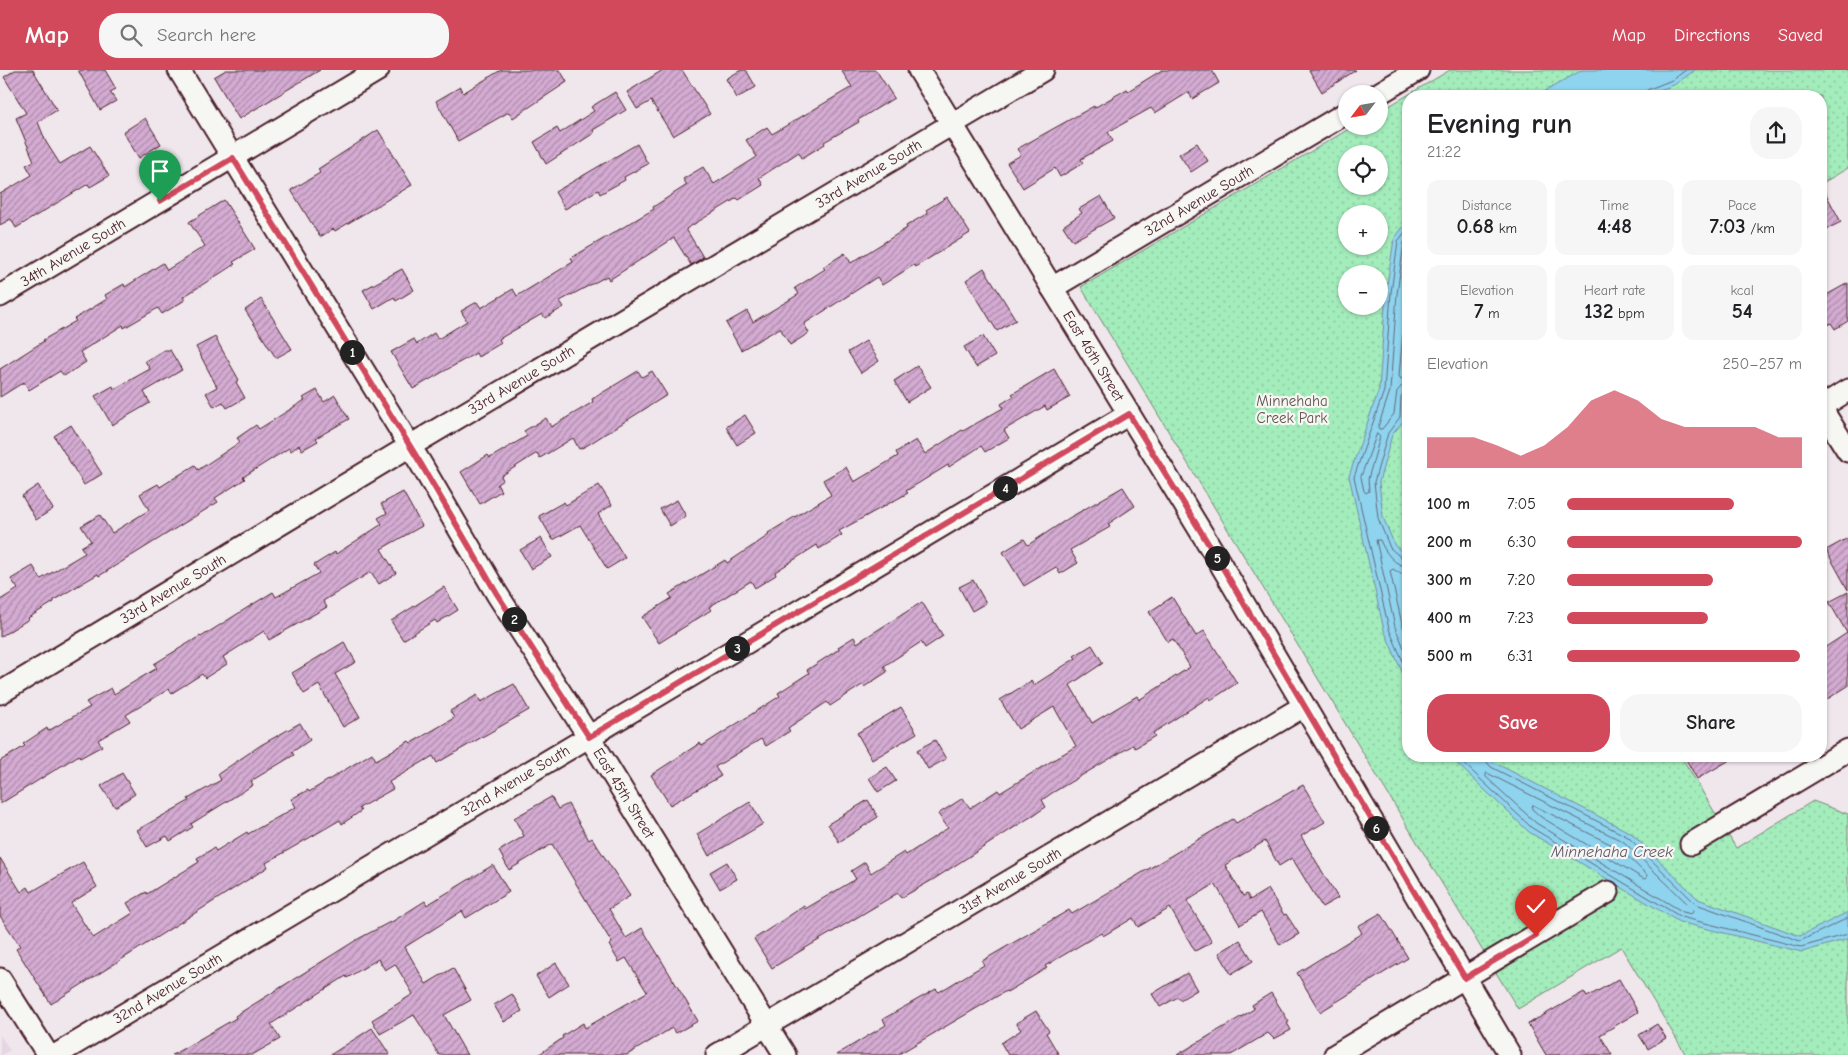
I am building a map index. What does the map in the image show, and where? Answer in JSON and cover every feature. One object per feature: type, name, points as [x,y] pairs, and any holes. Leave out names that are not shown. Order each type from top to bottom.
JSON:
[{"type":"street","name":"East 45th Street","points":[[179,70],[410,446],[497,594],[589,737],[785,1055]]},
{"type":"street","name":"34th Avenue South","points":[[0,296],[378,70]]},
{"type":"street","name":"East 46th Street","points":[[919,70],[1129,414],[1510,1055]]},
{"type":"street","name":"33rd Avenue South","points":[[0,693],[410,446],[1043,70]]},
{"type":"street","points":[[1388,88],[1418,70]]},
{"type":"street","name":"32nd Avenue South","points":[[1052,288],[1338,118]]},
{"type":"street","points":[[1827,404],[1848,390]]},
{"type":"street","name":"32nd Avenue South","points":[[56,1055],[1129,414]]},
{"type":"street","points":[[1827,418],[1848,451]]},
{"type":"street","name":"31st Avenue South","points":[[718,1055],[1304,706]]},
{"type":"street","points":[[1691,844],[1848,750]]},
{"type":"street","points":[[1335,1055],[1608,892]]},
{"type":"street","points":[[0,979],[48,1055]]},
{"type":"shaded area","points":[[0,1035],[10,1050],[2,1055],[0,1055]]},
{"type":"green space","name":"Minnehaha Creek Park","points":[[1450,70],[1848,70],[1848,168],[1827,180],[1827,90],[1416,90]]},
{"type":"green space","name":"Minnehaha Creek Park","points":[[1402,98],[1402,762],[1685,762],[1736,848],[1813,801],[1848,814],[1848,1055],[1686,1055],[1621,947],[1518,1009],[1081,287],[1339,135],[1388,135],[1388,107]]},
{"type":"water","points":[[1582,70],[1695,70],[1674,85],[1660,90],[1547,90]]},
{"type":"water","points":[[1402,228],[1402,423],[1392,435],[1379,482],[1383,517],[1395,546],[1402,552],[1402,672],[1384,630],[1349,476],[1379,389],[1384,315],[1388,315],[1388,279],[1394,239]]},
{"type":"water","name":"Minnehaha Creek","points":[[1455,762],[1493,762],[1631,833],[1698,899],[1800,936],[1848,912],[1848,939],[1802,952],[1679,922],[1529,832]]},
{"type":"building","points":[[15,70],[33,70],[57,110],[38,122],[46,142],[60,164],[90,146],[109,176],[90,187],[88,184],[16,228],[11,219],[0,225],[0,194],[32,175],[26,165],[34,161],[16,118],[26,113],[4,77]]},
{"type":"building","points":[[78,70],[105,70],[116,89],[110,92],[116,101],[100,110]]},
{"type":"building","points":[[226,70],[320,70],[239,119],[214,77]]},
{"type":"building","points":[[501,70],[560,70],[567,82],[513,118],[509,112],[458,141],[436,101],[460,87],[463,93]]},
{"type":"building","points":[[663,70],[682,70],[710,114],[673,136],[651,101],[637,109],[627,92]]},
{"type":"building","points":[[741,70],[746,70],[756,87],[737,98],[726,79]]},
{"type":"building","points":[[841,70],[876,70],[894,98],[802,158],[799,152],[759,178],[763,185],[739,200],[737,198],[686,229],[703,257],[691,265],[674,238],[609,280],[607,276],[560,301],[564,307],[545,318],[542,314],[499,339],[501,343],[478,357],[476,353],[413,389],[391,352],[414,339],[417,344],[434,333],[438,339],[467,321],[461,311],[477,302],[481,308],[513,289],[517,296],[573,262],[571,258],[654,209],[653,207],[687,185],[683,179],[703,167],[714,184],[757,157],[746,140],[767,127],[772,134],[852,87]]},
{"type":"building","points":[[1162,70],[1212,70],[1219,83],[1192,99],[1189,92],[1155,113],[1151,108],[1108,132],[1113,141],[1081,159],[1083,163],[1060,177],[1055,168],[1023,188],[1007,163],[1021,155],[1017,149],[1094,106],[1094,108],[1127,89],[1128,91]]},
{"type":"building","points":[[1309,70],[1356,70],[1322,92]]},
{"type":"building","points":[[615,92],[626,110],[593,130],[594,133],[546,164],[534,142],[557,128],[560,133],[594,111],[591,107]]},
{"type":"building","points":[[145,118],[161,144],[139,158],[123,132]]},
{"type":"building","points":[[378,130],[412,185],[335,231],[333,229],[320,237],[291,190],[320,173],[318,169]]},
{"type":"building","points":[[1197,143],[1208,161],[1191,172],[1179,154]]},
{"type":"building","points":[[637,144],[648,164],[624,177],[625,180],[600,194],[598,190],[565,209],[555,192]]},
{"type":"building","points":[[1101,196],[1114,218],[1073,241],[1063,226],[1082,213],[1079,209]]},
{"type":"building","points":[[1827,196],[1841,222],[1827,229]]},
{"type":"building","points":[[947,197],[970,233],[882,285],[877,277],[804,324],[809,333],[790,345],[780,328],[741,350],[726,323],[747,311],[753,322],[799,294],[795,288],[825,269],[823,267],[845,253],[851,263],[907,228],[906,226],[928,213],[926,210]]},
{"type":"building","points":[[224,200],[255,249],[233,262],[235,264],[183,297],[185,300],[162,314],[158,308],[124,328],[123,325],[80,352],[86,362],[64,376],[60,371],[29,390],[24,382],[0,397],[0,369],[43,340],[76,321],[74,319],[107,299],[105,295],[124,284],[125,287],[163,263],[167,270],[205,246],[189,222]]},
{"type":"building","points":[[984,268],[1016,320],[997,331],[966,280]]},
{"type":"building","points":[[402,269],[414,290],[396,301],[394,297],[374,309],[363,290]]},
{"type":"building","points":[[1848,283],[1848,321],[1835,329],[1831,323],[1827,325],[1827,295]]},
{"type":"building","points":[[261,299],[292,349],[276,358],[245,310]]},
{"type":"building","points":[[983,336],[995,356],[976,367],[964,347]]},
{"type":"building","points":[[215,337],[239,380],[236,382],[245,398],[227,408],[223,402],[214,407],[206,393],[217,387],[196,347]]},
{"type":"building","points":[[866,341],[879,361],[861,373],[848,352]]},
{"type":"building","points":[[164,350],[170,350],[182,370],[144,392],[150,403],[112,425],[95,396],[113,386],[114,389],[150,369],[145,361]]},
{"type":"building","points":[[917,366],[931,387],[907,402],[894,381]]},
{"type":"building","points":[[1054,369],[1070,397],[1047,410],[1045,406],[1004,430],[1009,438],[985,452],[981,446],[949,467],[948,465],[906,491],[908,493],[839,531],[842,535],[819,549],[817,545],[775,572],[776,575],[755,588],[751,581],[709,607],[711,610],[659,643],[642,617],[672,598],[669,594],[725,560],[727,563],[769,535],[768,533],[831,495],[823,480],[846,467],[854,482],[898,456],[896,452],[916,440],[925,454],[962,430],[1003,408],[1001,404],[1014,396],[1012,394]]},
{"type":"building","points":[[638,371],[642,377],[652,371],[667,395],[586,446],[579,449],[573,438],[540,458],[537,453],[501,476],[503,480],[497,484],[501,491],[480,504],[461,472],[488,455],[490,458],[527,436],[524,431],[546,418],[551,427],[593,402],[592,399]]},
{"type":"building","points":[[317,390],[324,402],[335,395],[349,419],[316,438],[318,441],[302,450],[299,445],[291,451],[289,448],[243,477],[245,479],[215,498],[218,502],[99,576],[98,574],[54,600],[54,602],[0,637],[0,600],[18,589],[11,579],[33,566],[41,579],[85,553],[81,547],[91,541],[81,526],[100,515],[112,533],[149,510],[140,494],[158,484],[160,487],[195,465],[198,470],[240,442],[237,438],[256,425],[259,429],[305,400],[303,398]]},
{"type":"building","points":[[745,415],[756,433],[737,445],[726,427]]},
{"type":"building","points":[[71,425],[102,474],[84,485],[54,436]]},
{"type":"building","points":[[38,485],[53,509],[36,520],[22,496]]},
{"type":"building","points":[[599,485],[612,505],[598,514],[625,558],[607,569],[580,525],[553,540],[539,516],[564,502],[566,505]]},
{"type":"building","points":[[1123,487],[1135,506],[1108,524],[1110,527],[1070,550],[1078,563],[1060,574],[1056,567],[1024,586],[1003,552],[1024,539],[1028,545],[1069,518]]},
{"type":"building","points":[[403,492],[422,526],[381,549],[396,573],[379,584],[371,572],[323,601],[327,607],[269,640],[264,631],[223,657],[227,664],[205,678],[202,674],[172,693],[169,689],[126,715],[130,721],[98,740],[102,746],[80,758],[79,755],[0,804],[0,761],[25,746],[23,744],[47,728],[48,731],[90,707],[86,702],[111,688],[114,694],[157,668],[154,664],[273,592],[276,597],[319,573],[314,565],[335,552],[336,554],[382,524],[378,518],[387,513],[381,504]]},
{"type":"building","points":[[677,500],[686,516],[670,526],[660,509]]},
{"type":"building","points":[[541,538],[552,557],[531,569],[520,550]]},
{"type":"building","points":[[1848,538],[1848,590],[1827,552],[1827,549]]},
{"type":"building","points":[[973,580],[986,603],[972,611],[959,587]]},
{"type":"building","points":[[444,587],[458,610],[437,623],[435,620],[403,640],[391,621]]},
{"type":"building","points":[[1848,592],[1848,686],[1827,699],[1827,646],[1847,633],[1829,602]]},
{"type":"building","points":[[1172,597],[1196,636],[1204,631],[1237,683],[1211,700],[1209,697],[1153,733],[1155,736],[1135,748],[1133,745],[1052,793],[1042,800],[1046,807],[934,879],[901,898],[898,893],[772,968],[754,939],[804,906],[805,909],[856,879],[851,871],[865,862],[871,873],[904,852],[906,855],[948,828],[938,814],[963,798],[970,808],[998,790],[1000,793],[1076,746],[1054,707],[1018,729],[1000,700],[1031,681],[1034,685],[1076,658],[1074,656],[1092,645],[1103,663],[1070,685],[1092,723],[1137,696],[1139,700],[1190,667],[1173,639],[1168,642],[1149,612]]},
{"type":"building","points":[[922,602],[943,636],[925,648],[921,642],[884,666],[887,672],[864,687],[862,685],[830,706],[827,702],[788,728],[790,731],[766,746],[761,739],[715,767],[721,776],[670,805],[651,775],[700,743],[702,746],[780,696],[778,693],[809,673],[807,670],[839,649],[838,647],[854,637],[857,643]]},
{"type":"building","points":[[344,642],[356,662],[335,674],[360,717],[343,727],[319,685],[304,694],[292,673]]},
{"type":"building","points":[[514,684],[529,710],[437,763],[433,756],[389,782],[393,789],[359,808],[361,811],[342,824],[340,820],[266,863],[268,867],[51,1004],[16,949],[20,946],[0,916],[0,858],[21,892],[28,887],[31,892],[83,862],[97,887],[71,903],[93,938],[133,913],[127,903],[146,892],[147,894],[199,862],[197,858],[214,848],[216,851],[247,832],[248,834],[296,807],[291,799],[308,790],[309,792],[372,753],[376,760],[409,741],[411,743],[454,718],[450,711],[477,695],[481,702]]},
{"type":"building","points":[[901,707],[917,733],[872,760],[857,733]]},
{"type":"building","points":[[300,723],[310,740],[292,752],[294,755],[251,781],[253,785],[191,824],[193,827],[170,841],[167,836],[147,847],[137,830],[189,801],[188,799],[221,780],[218,774],[261,745]]},
{"type":"building","points":[[935,740],[946,759],[928,769],[917,750]]},
{"type":"building","points":[[1687,762],[1727,762],[1697,779]]},
{"type":"building","points":[[887,767],[896,781],[878,792],[869,778]]},
{"type":"building","points":[[122,773],[135,794],[115,807],[101,786]]},
{"type":"building","points":[[1303,785],[1325,822],[1301,836],[1338,898],[1322,907],[1292,858],[1279,866],[1265,841],[1225,865],[1243,896],[1247,894],[1250,900],[1268,889],[1284,915],[1286,914],[1299,934],[1280,945],[1261,912],[1240,925],[1215,884],[1187,901],[1212,942],[1195,951],[1170,908],[1138,927],[1133,918],[1103,936],[1101,933],[1045,966],[1047,968],[1007,992],[897,1055],[836,1055],[886,1025],[883,1019],[936,989],[939,992],[984,965],[982,961],[1069,910],[1072,914],[1233,819],[1236,823]]},
{"type":"building","points":[[551,797],[558,809],[568,804],[589,840],[592,838],[630,896],[609,909],[626,938],[642,928],[698,1021],[676,1033],[672,1028],[627,1055],[538,1055],[563,1038],[562,1036],[583,1023],[585,1028],[647,992],[626,958],[619,962],[609,945],[612,943],[552,844],[509,870],[499,851],[524,836],[514,818]]},
{"type":"building","points":[[868,800],[878,817],[839,842],[828,824]]},
{"type":"building","points":[[750,802],[763,824],[709,856],[697,834]]},
{"type":"building","points":[[727,862],[737,879],[720,889],[710,872]]},
{"type":"building","points":[[493,865],[509,892],[466,918],[462,911],[405,947],[426,984],[453,968],[471,1000],[444,1015],[467,1055],[439,1055],[414,1015],[380,1034],[372,1020],[413,994],[395,964],[385,970],[378,959],[347,978],[346,976],[271,1024],[280,1039],[252,1055],[172,1055],[236,1018],[235,1016],[358,939],[390,923],[425,901],[427,905]]},
{"type":"building","points":[[1381,913],[1408,958],[1320,1012],[1297,973],[1362,933],[1358,926]]},
{"type":"building","points":[[1240,940],[1253,961],[1231,974],[1219,953]]},
{"type":"building","points":[[556,963],[569,984],[549,997],[536,976]]},
{"type":"building","points":[[1187,973],[1197,990],[1180,1000],[1178,997],[1160,1007],[1152,994]]},
{"type":"building","points":[[1619,979],[1638,1012],[1600,1035],[1612,1055],[1546,1055],[1528,1024],[1584,992],[1587,997]]},
{"type":"building","points":[[1271,993],[1289,1022],[1287,1023],[1291,1030],[1274,1039],[1268,1033],[1231,1055],[1177,1055],[1254,1009],[1252,1005]]},
{"type":"building","points":[[512,994],[522,1011],[504,1022],[494,1005]]},
{"type":"building","points":[[1036,1011],[1049,1031],[1046,1033],[1059,1055],[1008,1055],[1001,1043],[1021,1030],[1016,1023]]},
{"type":"building","points":[[1657,1024],[1666,1038],[1648,1049],[1639,1035]]},
{"type":"building","points":[[372,1028],[390,1055],[330,1055]]},
{"type":"route","points":[[160,201],[233,158],[421,464],[497,594],[589,737],[1129,414],[1217,558],[1465,978],[1536,936]]}]
